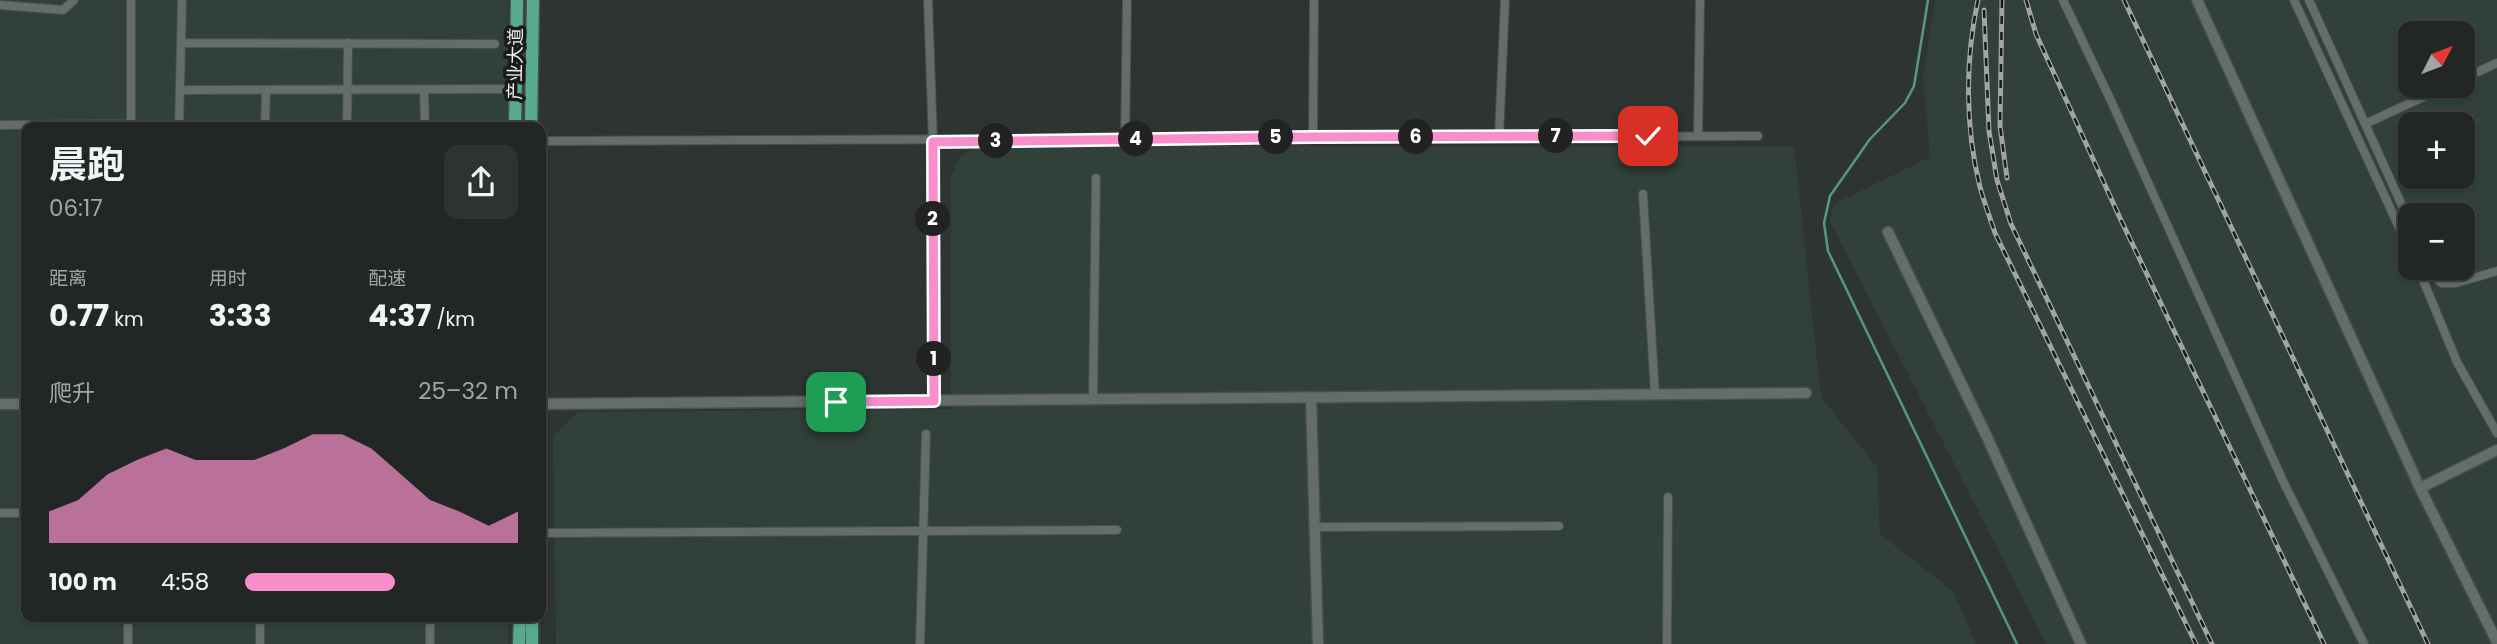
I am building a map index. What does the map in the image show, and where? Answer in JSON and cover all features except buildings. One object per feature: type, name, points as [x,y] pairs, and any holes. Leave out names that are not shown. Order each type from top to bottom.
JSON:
[{"type":"main road","name":"产业大道","points":[[515,122],[517,0]]},
{"type":"main road","name":"产业大道","points":[[531,122],[533,0]]},
{"type":"main road","points":[[519,644],[520,622]]},
{"type":"main road","points":[[532,622],[532,644]]},
{"type":"street","points":[[0,5],[63,10],[74,0]]},
{"type":"street","points":[[131,0],[131,122]]},
{"type":"street","points":[[179,122],[182,0]]},
{"type":"street","points":[[928,0],[933,142],[934,401]]},
{"type":"street","points":[[1125,139],[1127,0]]},
{"type":"street","points":[[1313,137],[1314,0]]},
{"type":"street","points":[[1499,136],[1505,0]]},
{"type":"street","points":[[1698,136],[1700,0]]},
{"type":"street","points":[[2063,0],[2118,115],[2283,481],[2364,644]]},
{"type":"street","points":[[2197,0],[2420,488],[2497,642]]},
{"type":"street","points":[[2294,0],[2398,225]]},
{"type":"street","points":[[2309,0],[2401,203]]},
{"type":"street","points":[[181,43],[495,44]]},
{"type":"street","points":[[347,122],[348,43]]},
{"type":"street","points":[[2475,73],[2497,63]]},
{"type":"street","points":[[180,90],[516,89]]},
{"type":"street","points":[[265,122],[266,90]]},
{"type":"street","points":[[424,90],[425,122]]},
{"type":"street","points":[[2365,124],[2421,98]]},
{"type":"street","points":[[0,125],[21,125]]},
{"type":"street","points":[[546,141],[933,142],[1313,137],[1758,136]]},
{"type":"street","points":[[1093,399],[1096,178]]},
{"type":"street","points":[[1643,194],[1655,395]]},
{"type":"street","points":[[1888,232],[1987,437],[2081,644]]},
{"type":"street","points":[[2475,277],[2497,271]]},
{"type":"street","points":[[2423,280],[2457,362],[2497,433]]},
{"type":"street","points":[[2439,280],[2441,283],[2456,283],[2466,280]]},
{"type":"street","points":[[546,404],[1806,393]]},
{"type":"street","points":[[1311,397],[1318,644]]},
{"type":"street","points":[[0,404],[21,404]]},
{"type":"street","points":[[920,644],[926,434]]},
{"type":"street","points":[[2420,488],[2497,450]]},
{"type":"street","points":[[1667,644],[1668,497]]},
{"type":"street","points":[[0,513],[21,513]]},
{"type":"street","points":[[1314,527],[1559,526]]},
{"type":"street","points":[[546,533],[1116,530]]},
{"type":"street","points":[[128,622],[128,644]]},
{"type":"street","points":[[260,622],[260,644]]},
{"type":"street","points":[[430,622],[430,644]]},
{"type":"shaded area","points":[[0,0],[508,0],[508,122],[21,122],[21,622],[508,622],[508,644],[0,644]]},
{"type":"shaded area","points":[[1935,0],[2497,0],[2497,644],[2046,644],[1830,221],[1834,204],[1930,157],[1923,78]]},
{"type":"shaded area","points":[[978,146],[1794,146],[1821,397],[1877,467],[1880,534],[1953,591],[1976,644],[556,644],[553,436],[579,412],[951,409],[951,175],[960,157]]},
{"type":"waterway","points":[[1928,0],[1914,86],[1905,103],[1870,139],[1830,196],[1824,223],[1828,251],[2017,644]]},
{"type":"railway","points":[[1978,0],[1968,94],[1975,164],[1987,210],[1995,233],[2196,644]]},
{"type":"railway","points":[[2002,0],[2000,126],[2007,178]]},
{"type":"railway","points":[[2026,0],[2036,34],[2120,218],[2324,644]]},
{"type":"railway","points":[[2124,0],[2428,644]]},
{"type":"railway","points":[[1984,10],[1989,131],[1997,180],[2011,224],[2212,644]]},
{"type":"route","points":[[836,402],[934,401],[933,142],[1648,136]]}]
